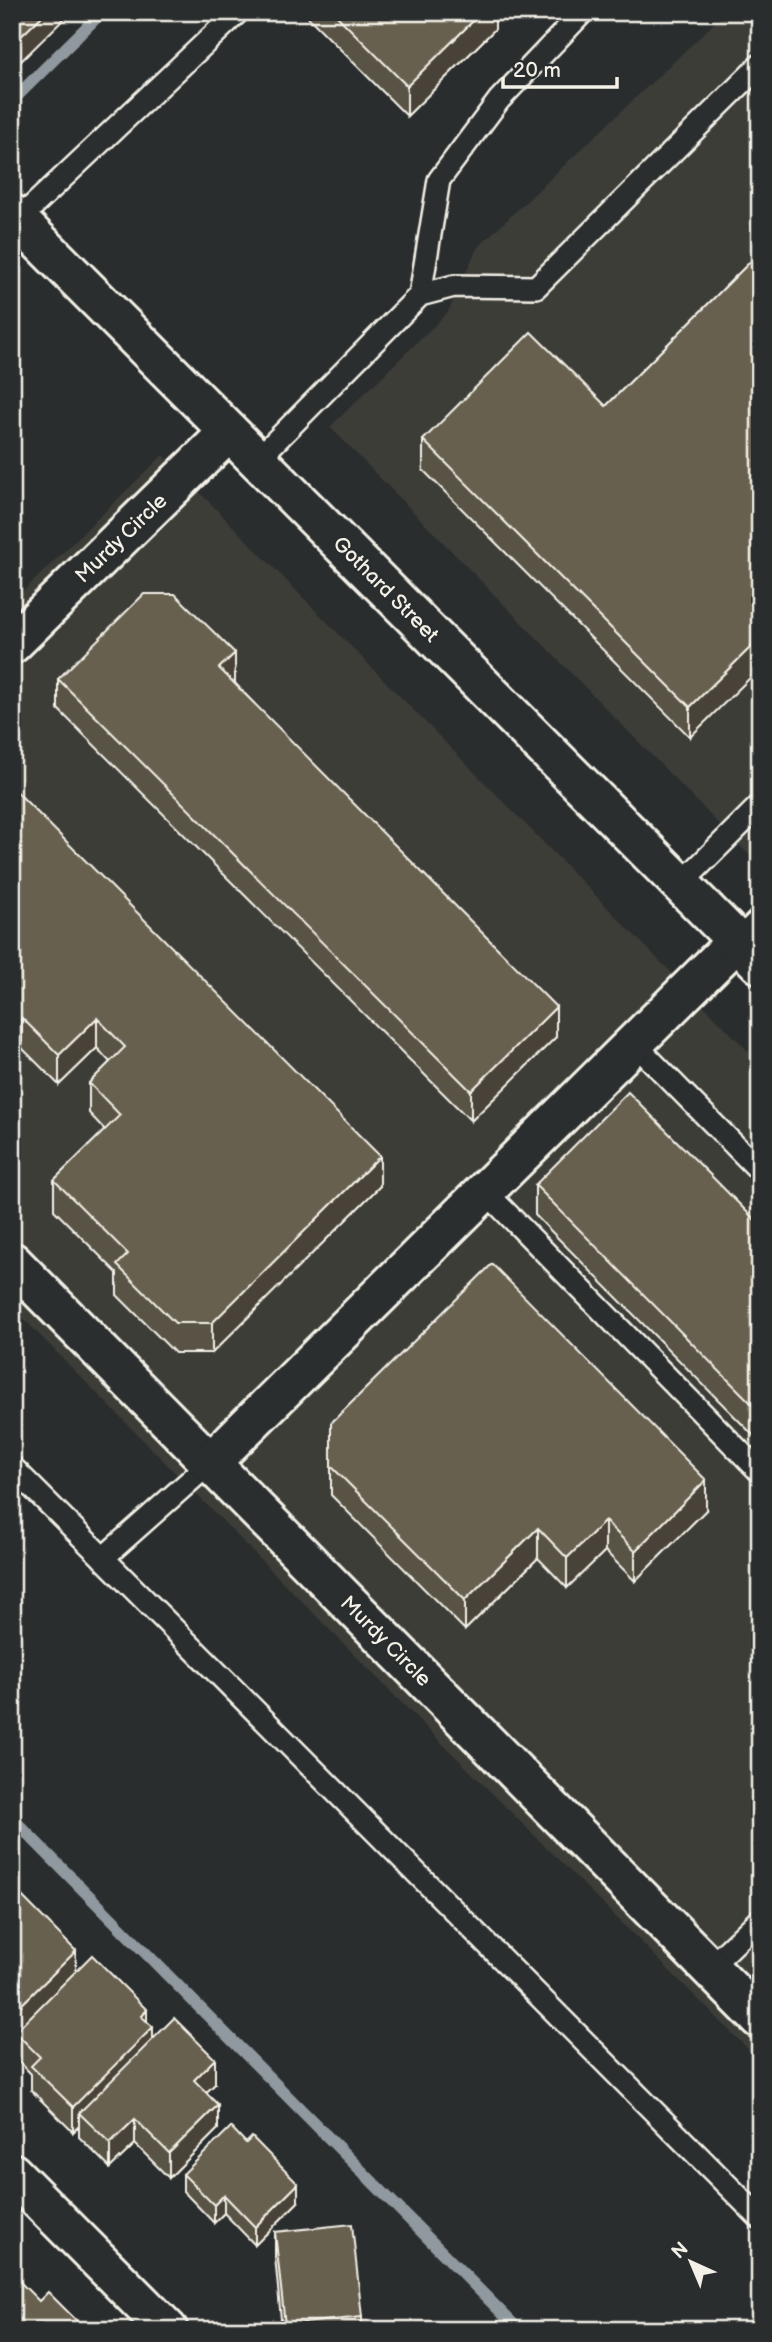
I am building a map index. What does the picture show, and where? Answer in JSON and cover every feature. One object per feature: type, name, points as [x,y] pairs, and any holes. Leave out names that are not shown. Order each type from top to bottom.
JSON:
[{"type":"street","name":"Gothard Street","points":[[15,217],[681,884],[752,941]]},
{"type":"street","name":"Murdy Circle","points":[[12,644],[229,432]]},
{"type":"street","points":[[210,1462],[634,1043],[752,941]]},
{"type":"street","name":"Murdy Circle","points":[[12,1262],[760,2019]]},
{"type":"street","points":[[12,2173],[168,2330]]},
{"type":"lane","points":[[15,217],[238,12]]},
{"type":"lane","points":[[420,295],[439,180],[499,100],[583,12]]},
{"type":"lane","points":[[257,460],[420,295],[454,286],[536,287],[760,65]]},
{"type":"lane","points":[[681,884],[760,805]]},
{"type":"lane","points":[[634,1043],[760,1171]]},
{"type":"lane","points":[[485,1191],[760,1472]]},
{"type":"lane","points":[[103,1558],[210,1462]]},
{"type":"lane","points":[[12,1467],[760,2218]]},
{"type":"lane","points":[[709,1968],[760,1919]]},
{"type":"shaded area","points":[[726,12],[760,12],[760,866],[330,427],[448,312],[477,248]]},
{"type":"shaded area","points":[[163,455],[760,1063],[760,2061],[12,1307],[12,602]]},
{"type":"building","points":[[12,12],[46,12],[12,45]]},
{"type":"building","points":[[333,12],[482,12],[407,86]]},
{"type":"building","points":[[760,252],[760,638],[690,707],[423,440],[531,332],[606,406]]},
{"type":"building","points":[[144,594],[175,594],[235,653],[219,668],[556,1007],[471,1091],[58,679]]},
{"type":"building","points":[[12,787],[380,1156],[212,1323],[175,1323],[117,1265],[128,1254],[54,1180],[120,1115],[89,1083],[125,1047],[97,1018],[59,1055],[22,1018],[12,1028]]},
{"type":"building","points":[[628,1092],[760,1225],[760,1412],[535,1185]]},
{"type":"building","points":[[492,1264],[706,1480],[635,1551],[605,1521],[567,1558],[538,1528],[465,1600],[331,1466],[331,1423]]},
{"type":"building","points":[[12,1886],[76,1951],[12,2014]]},
{"type":"building","points":[[92,1955],[147,2010],[141,2016],[153,2027],[73,2107],[31,2066],[40,2057],[15,2032]]},
{"type":"building","points":[[174,2018],[215,2059],[194,2080],[218,2105],[169,2153],[135,2119],[110,2143],[79,2113]]},
{"type":"building","points":[[231,2127],[246,2143],[252,2137],[298,2184],[255,2227],[224,2195],[214,2205],[183,2174]]},
{"type":"building","points":[[352,2224],[362,2317],[285,2325],[275,2232]]},
{"type":"building","points":[[13,2275],[39,2301],[48,2292],[86,2330],[12,2330]]},
{"type":"waterway","points":[[12,101],[102,12]]},
{"type":"waterway","points":[[12,1818],[519,2330]]}]
